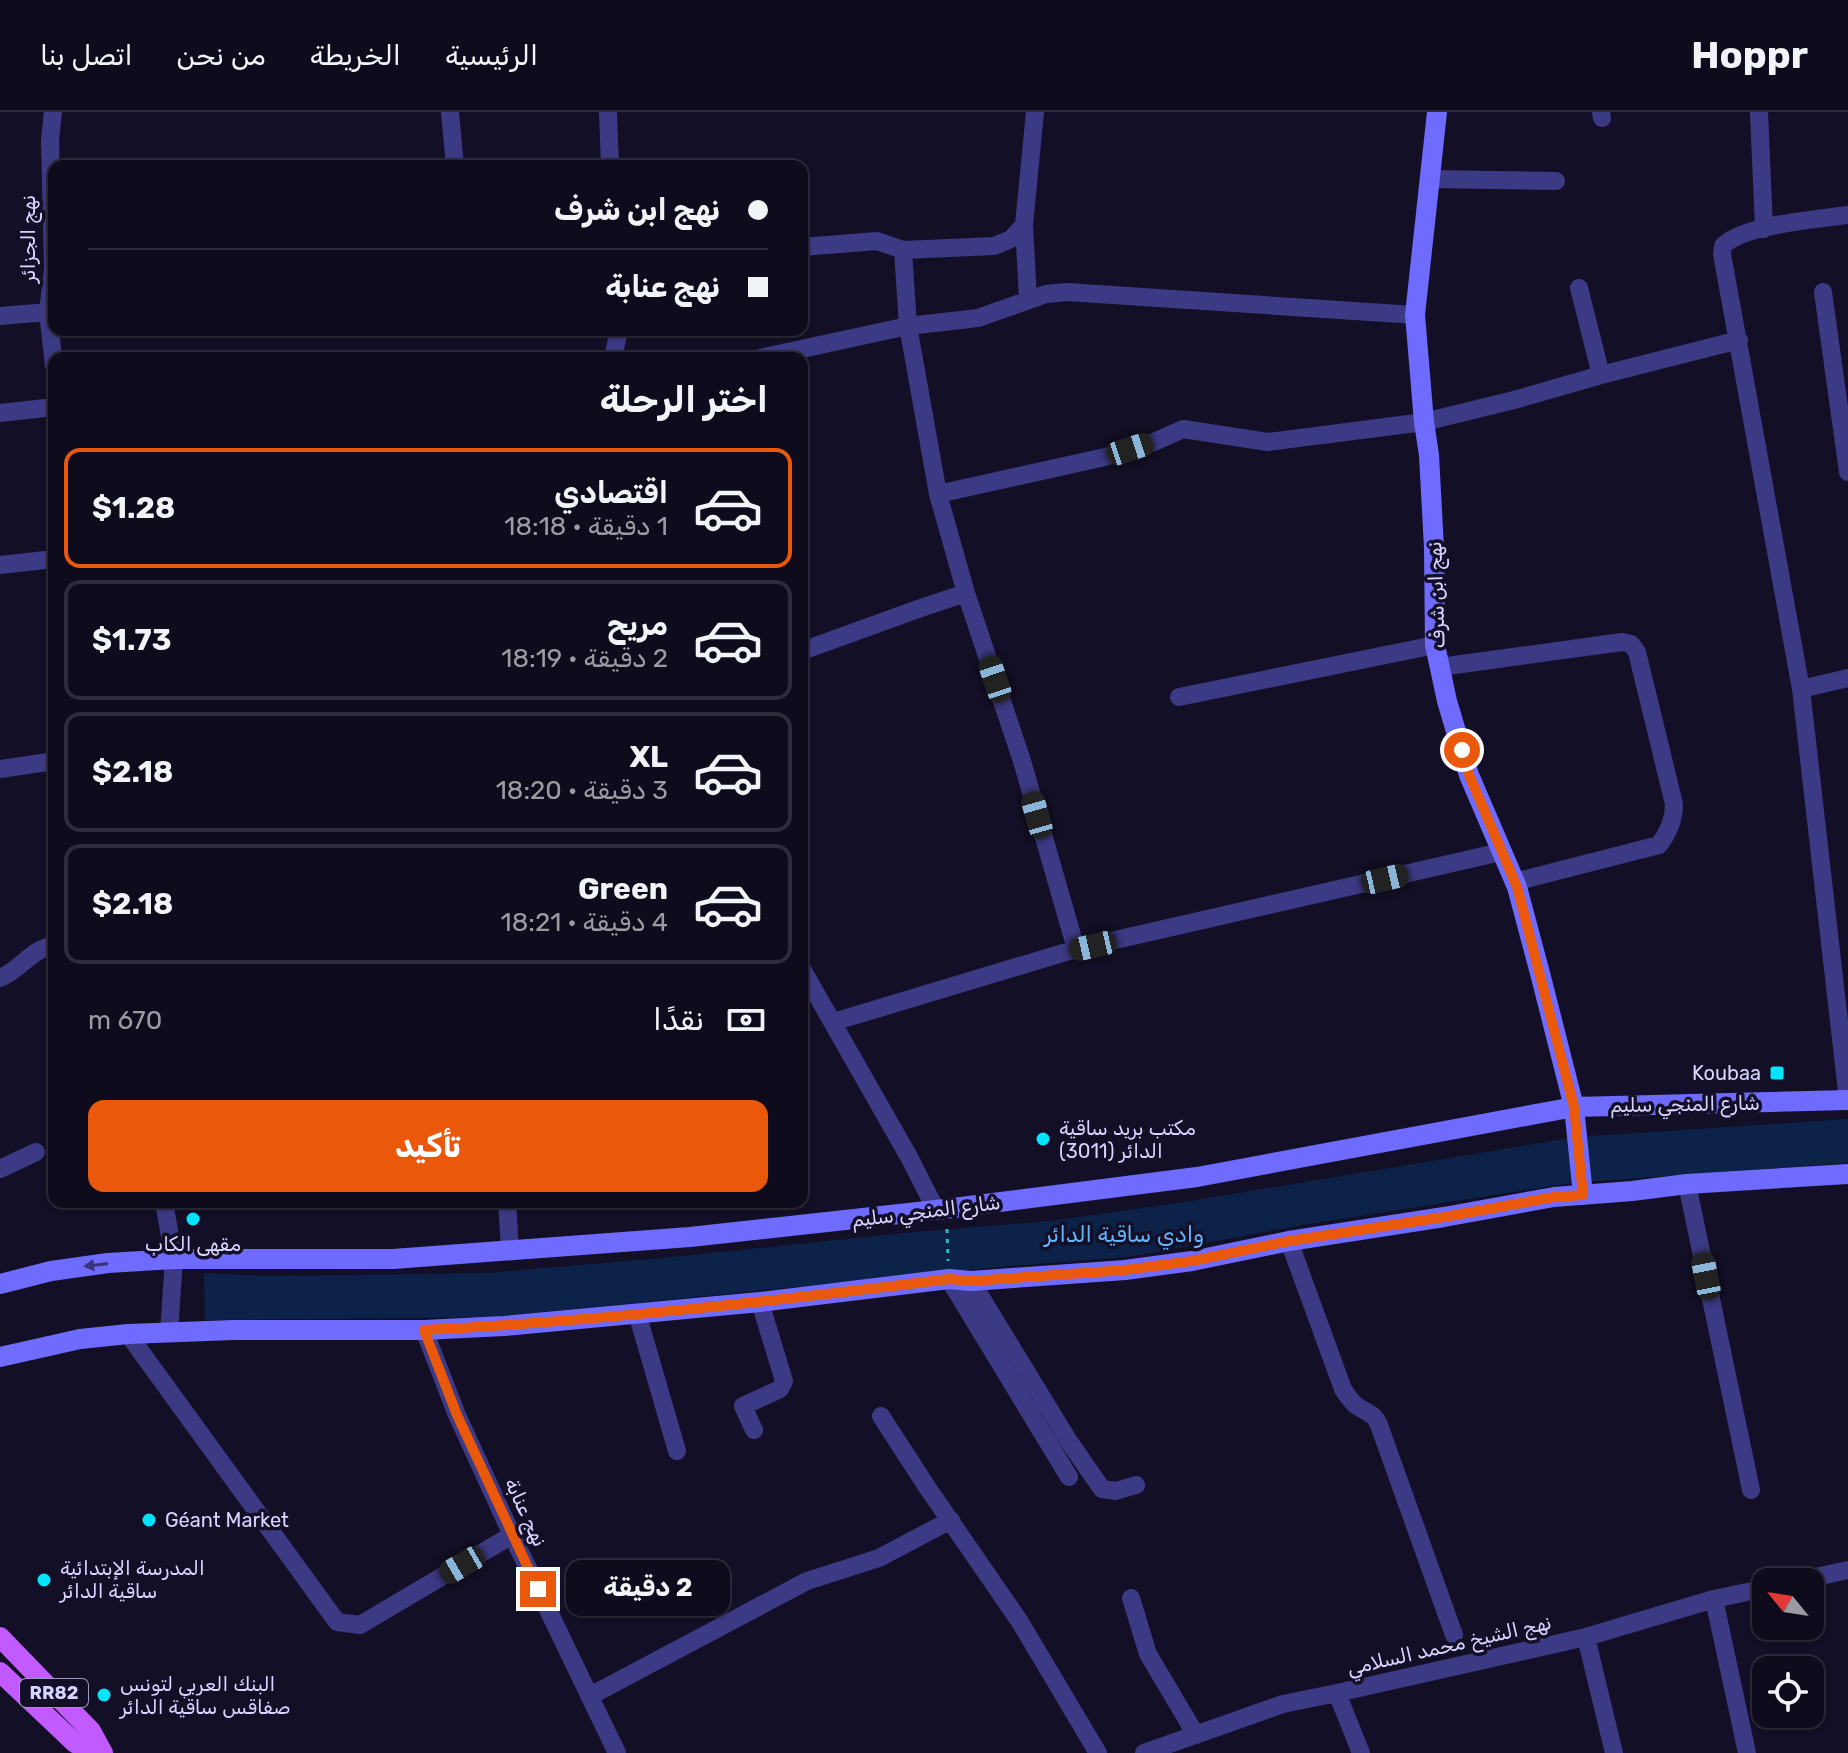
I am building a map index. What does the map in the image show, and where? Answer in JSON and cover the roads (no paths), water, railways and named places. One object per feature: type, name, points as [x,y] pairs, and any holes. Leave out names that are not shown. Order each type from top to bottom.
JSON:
[{"type":"main road","name":"نهج ابن شرف","points":[[1437,112],[1415,315],[1429,455],[1435,645],[1447,701],[1469,775],[1514,882],[1575,1116],[1582,1190]]},
{"type":"main road","name":"شارع المنجي سليم","points":[[0,1284],[51,1271],[108,1263],[174,1259],[393,1259],[690,1237],[1197,1177],[1575,1116],[1848,1100]]},
{"type":"main road","points":[[0,1357],[80,1339],[128,1334],[504,1326],[760,1302],[949,1276],[971,1281],[1125,1270],[1444,1217],[1582,1190],[1848,1174]]},
{"type":"main road","name":"RR82","points":[[0,1637],[91,1731],[103,1753]]},
{"type":"main road","name":"RR82","points":[[0,1672],[75,1743],[93,1753]]},
{"type":"street","name":"نهج الجزائر","points":[[51,160],[53,112]]},
{"type":"street","points":[[450,112],[454,160]]},
{"type":"street","points":[[608,112],[610,160]]},
{"type":"street","points":[[1028,300],[1024,225],[1035,112]]},
{"type":"street","points":[[1759,112],[1764,229]]},
{"type":"street","points":[[1429,179],[1556,181]]},
{"type":"street","points":[[1848,215],[1787,223],[1735,236],[1723,246],[1722,254],[1801,689],[1848,1100]]},
{"type":"street","points":[[808,247],[877,241],[903,250],[994,246],[1011,239],[1024,225]]},
{"type":"street","points":[[903,250],[908,326],[938,494],[966,593],[1022,761],[1076,949]]},
{"type":"street","points":[[1579,288],[1601,375]]},
{"type":"street","points":[[788,352],[908,326],[978,318],[1046,294],[1089,292],[1415,315]]},
{"type":"street","points":[[1823,292],[1848,472]]},
{"type":"street","points":[[0,316],[48,312]]},
{"type":"street","points":[[938,494],[1105,457],[1154,442],[1183,429],[1268,442],[1424,422],[1739,340]]},
{"type":"street","points":[[0,413],[48,408]]},
{"type":"street","points":[[0,565],[48,560]]},
{"type":"street","points":[[808,649],[966,593]]},
{"type":"street","points":[[1440,667],[1622,642],[1631,644],[1637,652],[1674,804],[1674,817],[1665,837],[1659,845],[1514,882]]},
{"type":"street","points":[[1179,697],[1435,645]]},
{"type":"street","points":[[1801,689],[1848,678]]},
{"type":"street","points":[[0,769],[48,762]]},
{"type":"street","points":[[833,1022],[1076,949],[1501,852]]},
{"type":"street","points":[[0,978],[40,948],[48,946]]},
{"type":"street","points":[[808,979],[936,1210]]},
{"type":"street","points":[[0,1169],[36,1152]]},
{"type":"street","points":[[1687,1184],[1751,1490]]},
{"type":"street","points":[[165,1208],[174,1259],[169,1333]]},
{"type":"street","points":[[507,1208],[510,1249]]},
{"type":"street","points":[[1289,1241],[1343,1389],[1359,1408],[1370,1411],[1379,1425],[1454,1635]]},
{"type":"street","points":[[949,1276],[1069,1477]]},
{"type":"street","points":[[971,1281],[1068,1440],[1102,1489],[1116,1491],[1136,1485]]},
{"type":"street","points":[[754,1430],[743,1406],[780,1389],[784,1381],[760,1302]]},
{"type":"street","points":[[637,1313],[677,1451]]},
{"type":"street","name":"نهج عنابة","points":[[424,1330],[457,1415],[617,1753]]},
{"type":"street","points":[[128,1334],[337,1622],[360,1625],[512,1535]]},
{"type":"street","points":[[881,1416],[1020,1622],[1098,1753]]},
{"type":"street","points":[[590,1696],[807,1581],[879,1558],[951,1520]]},
{"type":"street","points":[[1824,1575],[1848,1570]]},
{"type":"street","name":"نهج الشيخ محمد السلامي","points":[[1148,1752],[1283,1704],[1586,1637],[1714,1599],[1752,1591]]},
{"type":"street","points":[[1131,1598],[1148,1654],[1196,1735]]},
{"type":"street","points":[[1714,1599],[1747,1753]]},
{"type":"street","points":[[1586,1637],[1614,1753]]},
{"type":"street","points":[[1337,1693],[1361,1753]]},
{"type":"water","name":"وادي ساقية الدائر","points":[[1848,1119],[1848,1163],[1570,1183],[1303,1225],[1135,1256],[492,1317],[205,1320],[204,1273],[269,1276],[488,1273],[661,1258],[1050,1221],[1191,1201],[1577,1137]]},
{"type":"place","name":"Koubaa","points":[[1777,1073]]},
{"type":"place","name":"مكتب بريد ساقية الدائر (3011)","points":[[1043,1139]]},
{"type":"place","name":"مقهى الكاب","points":[[193,1219]]},
{"type":"place","name":"Géant Market","points":[[149,1520]]},
{"type":"place","name":"المدرسة الإبتدائية ساقية الدائر","points":[[44,1580]]},
{"type":"place","name":"البنك العربي لتونس صفاقس ساقية الدائر","points":[[104,1695]]}]
